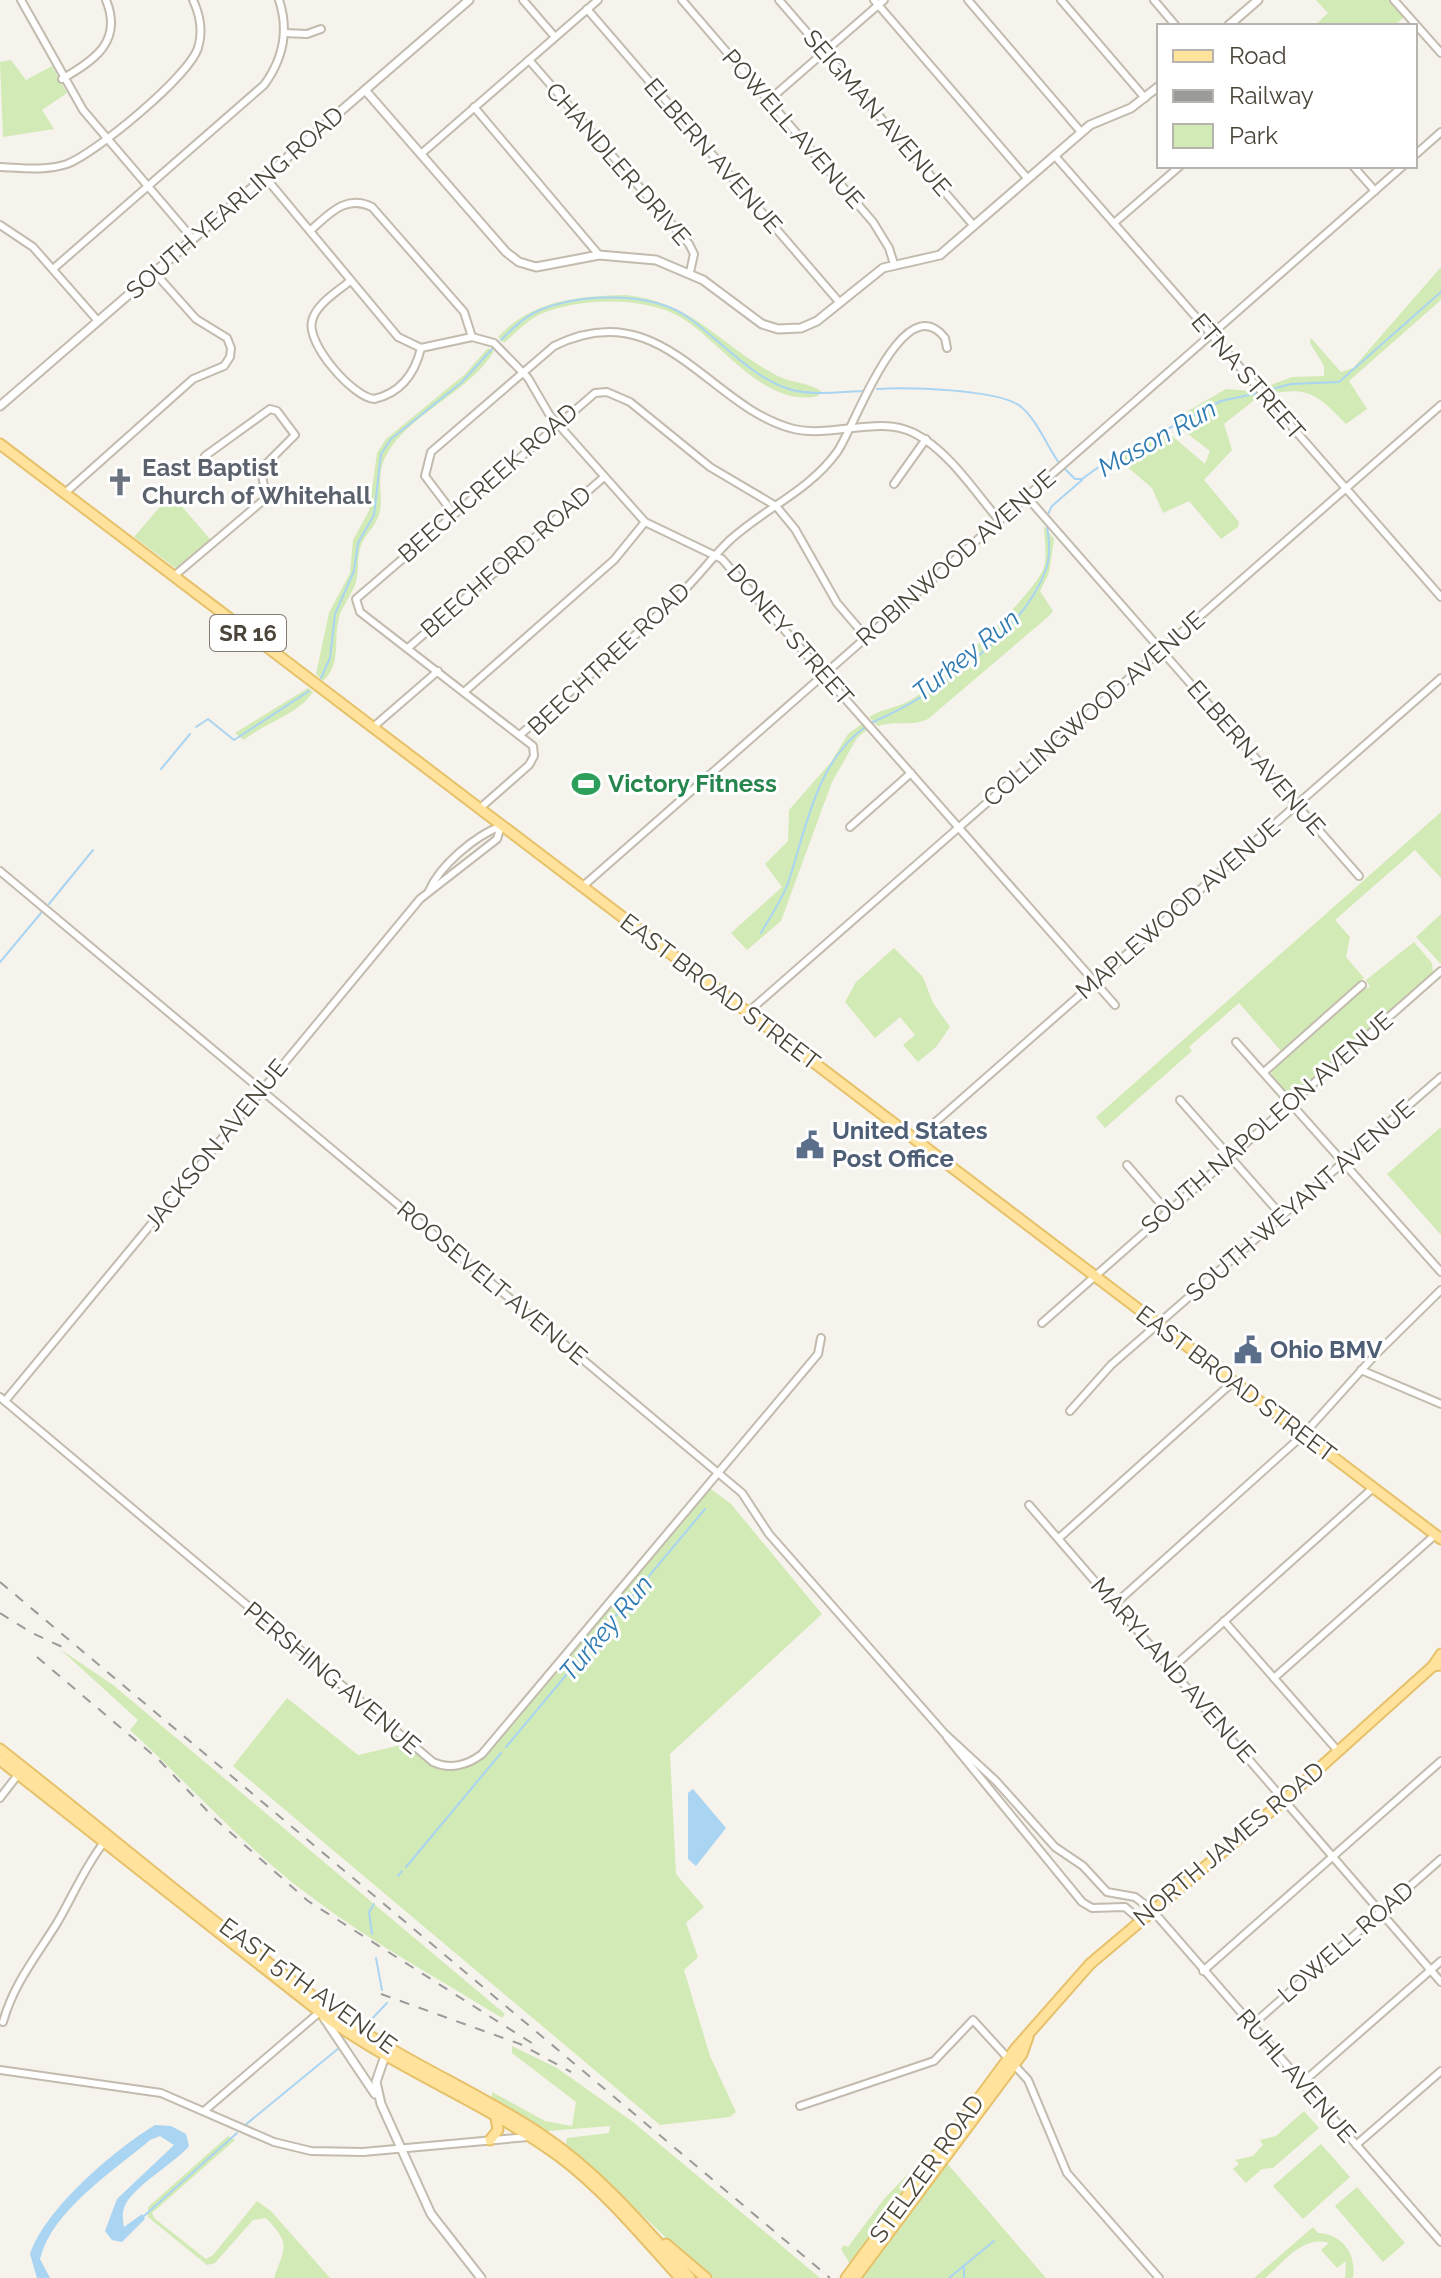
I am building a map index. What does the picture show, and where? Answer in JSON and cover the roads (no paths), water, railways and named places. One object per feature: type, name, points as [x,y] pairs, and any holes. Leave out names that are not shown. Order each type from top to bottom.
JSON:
[{"type":"main road","name":"EAST BROAD STREET","points":[[0,444],[1438,1537]]},
{"type":"main road","name":"NORTH JAMES ROAD","points":[[1010,2062],[1090,1964],[1437,1666],[1441,1654]]},
{"type":"main road","name":"EAST 5TH AVENUE","points":[[0,1749],[21,1771],[322,2009],[386,2052],[530,2137],[590,2182],[680,2278]]},
{"type":"main road","name":"EAST 5TH AVENUE","points":[[0,1760],[21,1771]]},
{"type":"main road","name":"EAST 5TH AVENUE","points":[[386,2052],[544,2136],[622,2202],[690,2278]]},
{"type":"main road","name":"STELZER ROAD","points":[[846,2278],[864,2260],[1010,2062]]},
{"type":"main road","points":[[490,2140],[498,2130],[496,2118]]},
{"type":"main road","points":[[622,2202],[706,2278]]},
{"type":"main road","name":"STELZER ROAD","points":[[855,2278],[864,2260]]},
{"type":"street","points":[[21,0],[62,79],[107,139],[193,239]]},
{"type":"street","points":[[62,79],[91,63],[108,43],[112,17],[106,0]]},
{"type":"street","points":[[0,167],[55,167],[77,159],[107,139],[180,76],[193,58],[200,37],[193,0]]},
{"type":"street","points":[[53,269],[264,85],[279,59],[284,33],[279,0]]},
{"type":"street","name":"SOUTH YEARLING ROAD","points":[[0,406],[469,0]]},
{"type":"street","points":[[523,0],[555,37]]},
{"type":"street","points":[[421,154],[598,0]]},
{"type":"street","name":"POWELL AVENUE","points":[[682,0],[873,222],[889,248],[894,264]]},
{"type":"street","name":"SEIGMAN AVENUE","points":[[779,0],[974,226]]},
{"type":"street","points":[[968,0],[1081,132]]},
{"type":"street","points":[[1061,0],[1145,98]]},
{"type":"street","points":[[1154,0],[1174,24]]},
{"type":"street","points":[[1230,24],[1258,0]]},
{"type":"street","points":[[1394,0],[1415,24]]},
{"type":"street","points":[[768,101],[879,2],[1028,179]]},
{"type":"street","name":"ELBERN AVENUE","points":[[587,9],[840,303]]},
{"type":"street","points":[[1417,26],[1441,53]]},
{"type":"street","points":[[284,33],[307,34],[321,29]]},
{"type":"street","name":"CHANDLER DRIVE","points":[[529,60],[689,244],[694,254],[690,272]]},
{"type":"street","points":[[365,90],[506,252],[519,262],[543,267],[599,255],[639,256],[690,272],[771,327],[801,328],[840,303],[874,273],[894,264],[940,255],[1081,132],[1100,119],[1131,108],[1157,88]]},
{"type":"street","points":[[474,107],[599,255]]},
{"type":"street","points":[[1417,153],[1441,132]]},
{"type":"street","name":"ETNA STREET","points":[[1055,156],[1441,597]]},
{"type":"street","points":[[1114,223],[1178,168]]},
{"type":"street","points":[[1355,168],[1375,191]]},
{"type":"street","name":"ROBINWOOD AVENUE","points":[[581,887],[1401,168]]},
{"type":"street","points":[[265,177],[398,337],[421,348],[472,337],[464,312],[372,207],[358,202],[343,204],[311,230]]},
{"type":"street","points":[[0,225],[33,247],[98,321]]},
{"type":"street","points":[[64,493],[193,379],[224,366],[230,357],[227,338],[196,319],[155,273]]},
{"type":"street","points":[[350,281],[316,312],[311,329],[319,350],[354,391],[374,399],[392,392],[413,374],[421,348]]},
{"type":"street","name":"BEECHTREE ROAD","points":[[479,809],[533,761],[533,746],[521,734],[669,605],[716,554],[821,473],[851,431],[886,357],[904,335],[922,328],[934,329],[945,338],[947,348]]},
{"type":"street","points":[[453,513],[427,482],[426,460],[554,346],[572,339],[607,335],[640,339],[692,363],[751,411],[766,418],[810,432],[892,427],[926,439],[999,520]]},
{"type":"street","name":"DONEY STREET","points":[[472,337],[494,343],[523,372],[557,424],[645,522],[716,554],[1115,1005]]},
{"type":"street","name":"BEECHCREEK ROAD","points":[[408,648],[360,612],[355,603],[359,595],[590,396],[612,393],[651,418],[710,467],[776,506],[795,529],[837,603],[866,637]]},
{"type":"street","name":"COLLINGWOOD AVENUE","points":[[747,1013],[1441,405]]},
{"type":"street","points":[[174,576],[266,498],[261,469],[295,435],[277,411],[270,409],[205,456]]},
{"type":"street","points":[[894,484],[926,439]]},
{"type":"street","name":"BEECHFORD ROAD","points":[[408,648],[604,477]]},
{"type":"street","name":"ELBERN AVENUE","points":[[1026,496],[1359,876]]},
{"type":"street","points":[[464,692],[614,560],[645,522]]},
{"type":"street","points":[[408,648],[521,734]]},
{"type":"street","points":[[372,728],[438,671]]},
{"type":"street","name":"MAPLEWOOD AVENUE","points":[[915,1140],[1441,678]]},
{"type":"street","points":[[850,827],[911,773]]},
{"type":"street","name":"JACKSON AVENUE","points":[[3,1399],[262,1092],[310,1028],[429,891],[438,875],[488,831],[501,826]]},
{"type":"street","name":"JACKSON AVENUE","points":[[429,891],[444,883],[497,839],[501,826]]},
{"type":"street","points":[[464,851],[472,860]]},
{"type":"street","name":"ROOSEVELT AVENUE","points":[[0,871],[742,1493],[769,1534],[945,1734],[1082,1902],[1092,1908],[1125,1907],[1140,1920]]},
{"type":"street","points":[[438,875],[444,883]]},
{"type":"street","name":"SOUTH NAPOLEON AVENUE","points":[[1042,1323],[1441,971]]},
{"type":"street","points":[[1264,1072],[1362,985]]},
{"type":"street","points":[[1236,1042],[1441,1272]]},
{"type":"street","name":"SOUTH WEYANT AVENUE","points":[[1070,1411],[1101,1374],[1441,1077]]},
{"type":"street","points":[[1180,1100],[1282,1216]]},
{"type":"street","points":[[1127,1165],[1167,1211]]},
{"type":"street","points":[[1116,1603],[1303,1435],[1361,1370],[1441,1290]]},
{"type":"street","name":"PERSHING AVENUE","points":[[3,1399],[441,1766],[468,1763],[482,1754],[818,1354],[821,1338]]},
{"type":"street","points":[[1361,1370],[1441,1404]]},
{"type":"street","points":[[1059,1538],[1233,1382]]},
{"type":"street","points":[[1172,1668],[1373,1488]]},
{"type":"street","name":"MARYLAND AVENUE","points":[[1029,1505],[1441,1982]]},
{"type":"street","points":[[1274,1678],[1438,1537]]},
{"type":"street","points":[[1224,1621],[1338,1751]]},
{"type":"street","name":"ROOSEVELT AVENUE","points":[[945,1734],[996,1781],[1055,1847],[1083,1866],[1107,1892],[1135,1897],[1152,1910]]},
{"type":"street","points":[[1203,1971],[1441,1761]]},
{"type":"street","points":[[0,1798],[21,1771]]},
{"type":"street","points":[[3,2022],[10,1996],[27,1965],[56,1925],[91,1858],[107,1839]]},
{"type":"street","name":"LOWELL ROAD","points":[[1251,2026],[1441,1859]]},
{"type":"street","name":"RUHL AVENUE","points":[[1152,1910],[1441,2242]]},
{"type":"street","points":[[1302,2083],[1441,1961]]},
{"type":"street","points":[[204,2111],[322,2009],[381,2104],[438,2226],[481,2278]]},
{"type":"street","points":[[800,2106],[934,2061],[973,2020],[1033,2090],[1067,2173],[1159,2278]]},
{"type":"street","points":[[381,2104],[376,2085],[386,2052]]},
{"type":"street","points":[[0,2070],[161,2093],[274,2142],[311,2151],[344,2153],[544,2136]]},
{"type":"street","points":[[1356,2145],[1441,2071]]},
{"type":"water","points":[[693,1789],[726,1828],[696,1866],[688,1859],[688,1793]]},
{"type":"water","points":[[155,2125],[171,2126],[186,2134],[189,2146],[128,2200],[123,2212],[124,2227],[142,2214],[145,2219],[122,2242],[112,2240],[105,2231],[117,2199],[174,2145],[160,2136],[150,2140],[103,2178],[57,2224],[40,2259],[50,2278],[37,2278],[30,2254],[50,2218],[101,2165]]},
{"type":"waterway","name":"Mason Run","points":[[1264,391],[1291,384],[1339,382],[1441,292]]},
{"type":"waterway","name":"Mason Run","points":[[501,340],[529,316],[557,304],[595,298],[636,299],[674,309],[749,367],[789,389],[826,393],[863,391]]},
{"type":"waterway","name":"Mason Run","points":[[321,678],[330,658],[335,614],[354,571],[358,543],[374,515],[381,454],[391,439],[462,382],[492,349]]},
{"type":"waterway","name":"Mason Run","points":[[877,389],[951,390],[1008,400],[1020,406],[1031,418],[1059,463]]},
{"type":"waterway","name":"Mason Run","points":[[1064,468],[1075,479],[1082,479],[1107,461],[1221,401],[1258,393]]},
{"type":"waterway","name":"Turkey Run","points":[[1047,516],[1052,506],[1082,480]]},
{"type":"waterway","name":"Turkey Run","points":[[873,722],[922,696],[974,660],[1018,616],[1035,593],[1046,569],[1049,553],[1047,526]]},
{"type":"waterway","name":"Mason Run","points":[[196,727],[208,719],[234,740],[309,691]]},
{"type":"waterway","name":"Turkey Run","points":[[761,933],[785,889],[823,779],[847,743],[864,728]]},
{"type":"waterway","name":"Mason Run","points":[[161,769],[190,734]]},
{"type":"waterway","name":"Mason Run","points":[[49,904],[93,850]]},
{"type":"waterway","name":"Mason Run","points":[[0,962],[41,913]]},
{"type":"waterway","name":"Turkey Run","points":[[506,1747],[705,1509]]},
{"type":"waterway","name":"Turkey Run","points":[[406,1867],[501,1753]]},
{"type":"waterway","name":"Turkey Run","points":[[398,1876],[402,1871]]},
{"type":"waterway","name":"Turkey Run","points":[[372,1934],[369,1912],[374,1904]]},
{"type":"waterway","name":"Turkey Run","points":[[376,1958],[382,1990]]},
{"type":"waterway","name":"Turkey Run","points":[[365,2026],[387,2003]]},
{"type":"waterway","name":"Turkey Run","points":[[244,2126],[339,2048]]},
{"type":"waterway","name":"Turkey Run","points":[[144,2216],[237,2133]]},
{"type":"waterway","points":[[949,2278],[994,2241]]},
{"type":"waterway","points":[[964,2267],[964,2278]]},
{"type":"railway","points":[[0,1582],[830,2278]]},
{"type":"railway","points":[[0,1613],[32,1633],[69,1650]]},
{"type":"railway","points":[[37,1657],[159,1760],[214,1818],[308,1901],[538,2047]]},
{"type":"railway","points":[[381,1994],[520,2044],[571,2072]]},
{"type":"place","name":"East Baptist Church of Whitehall","points":[[120,482]]},
{"type":"place","name":"Victory Fitness","points":[[586,784]]},
{"type":"place","name":"United States Post Office","points":[[810,1145]]},
{"type":"place","name":"Ohio BMV","points":[[1248,1350]]}]
